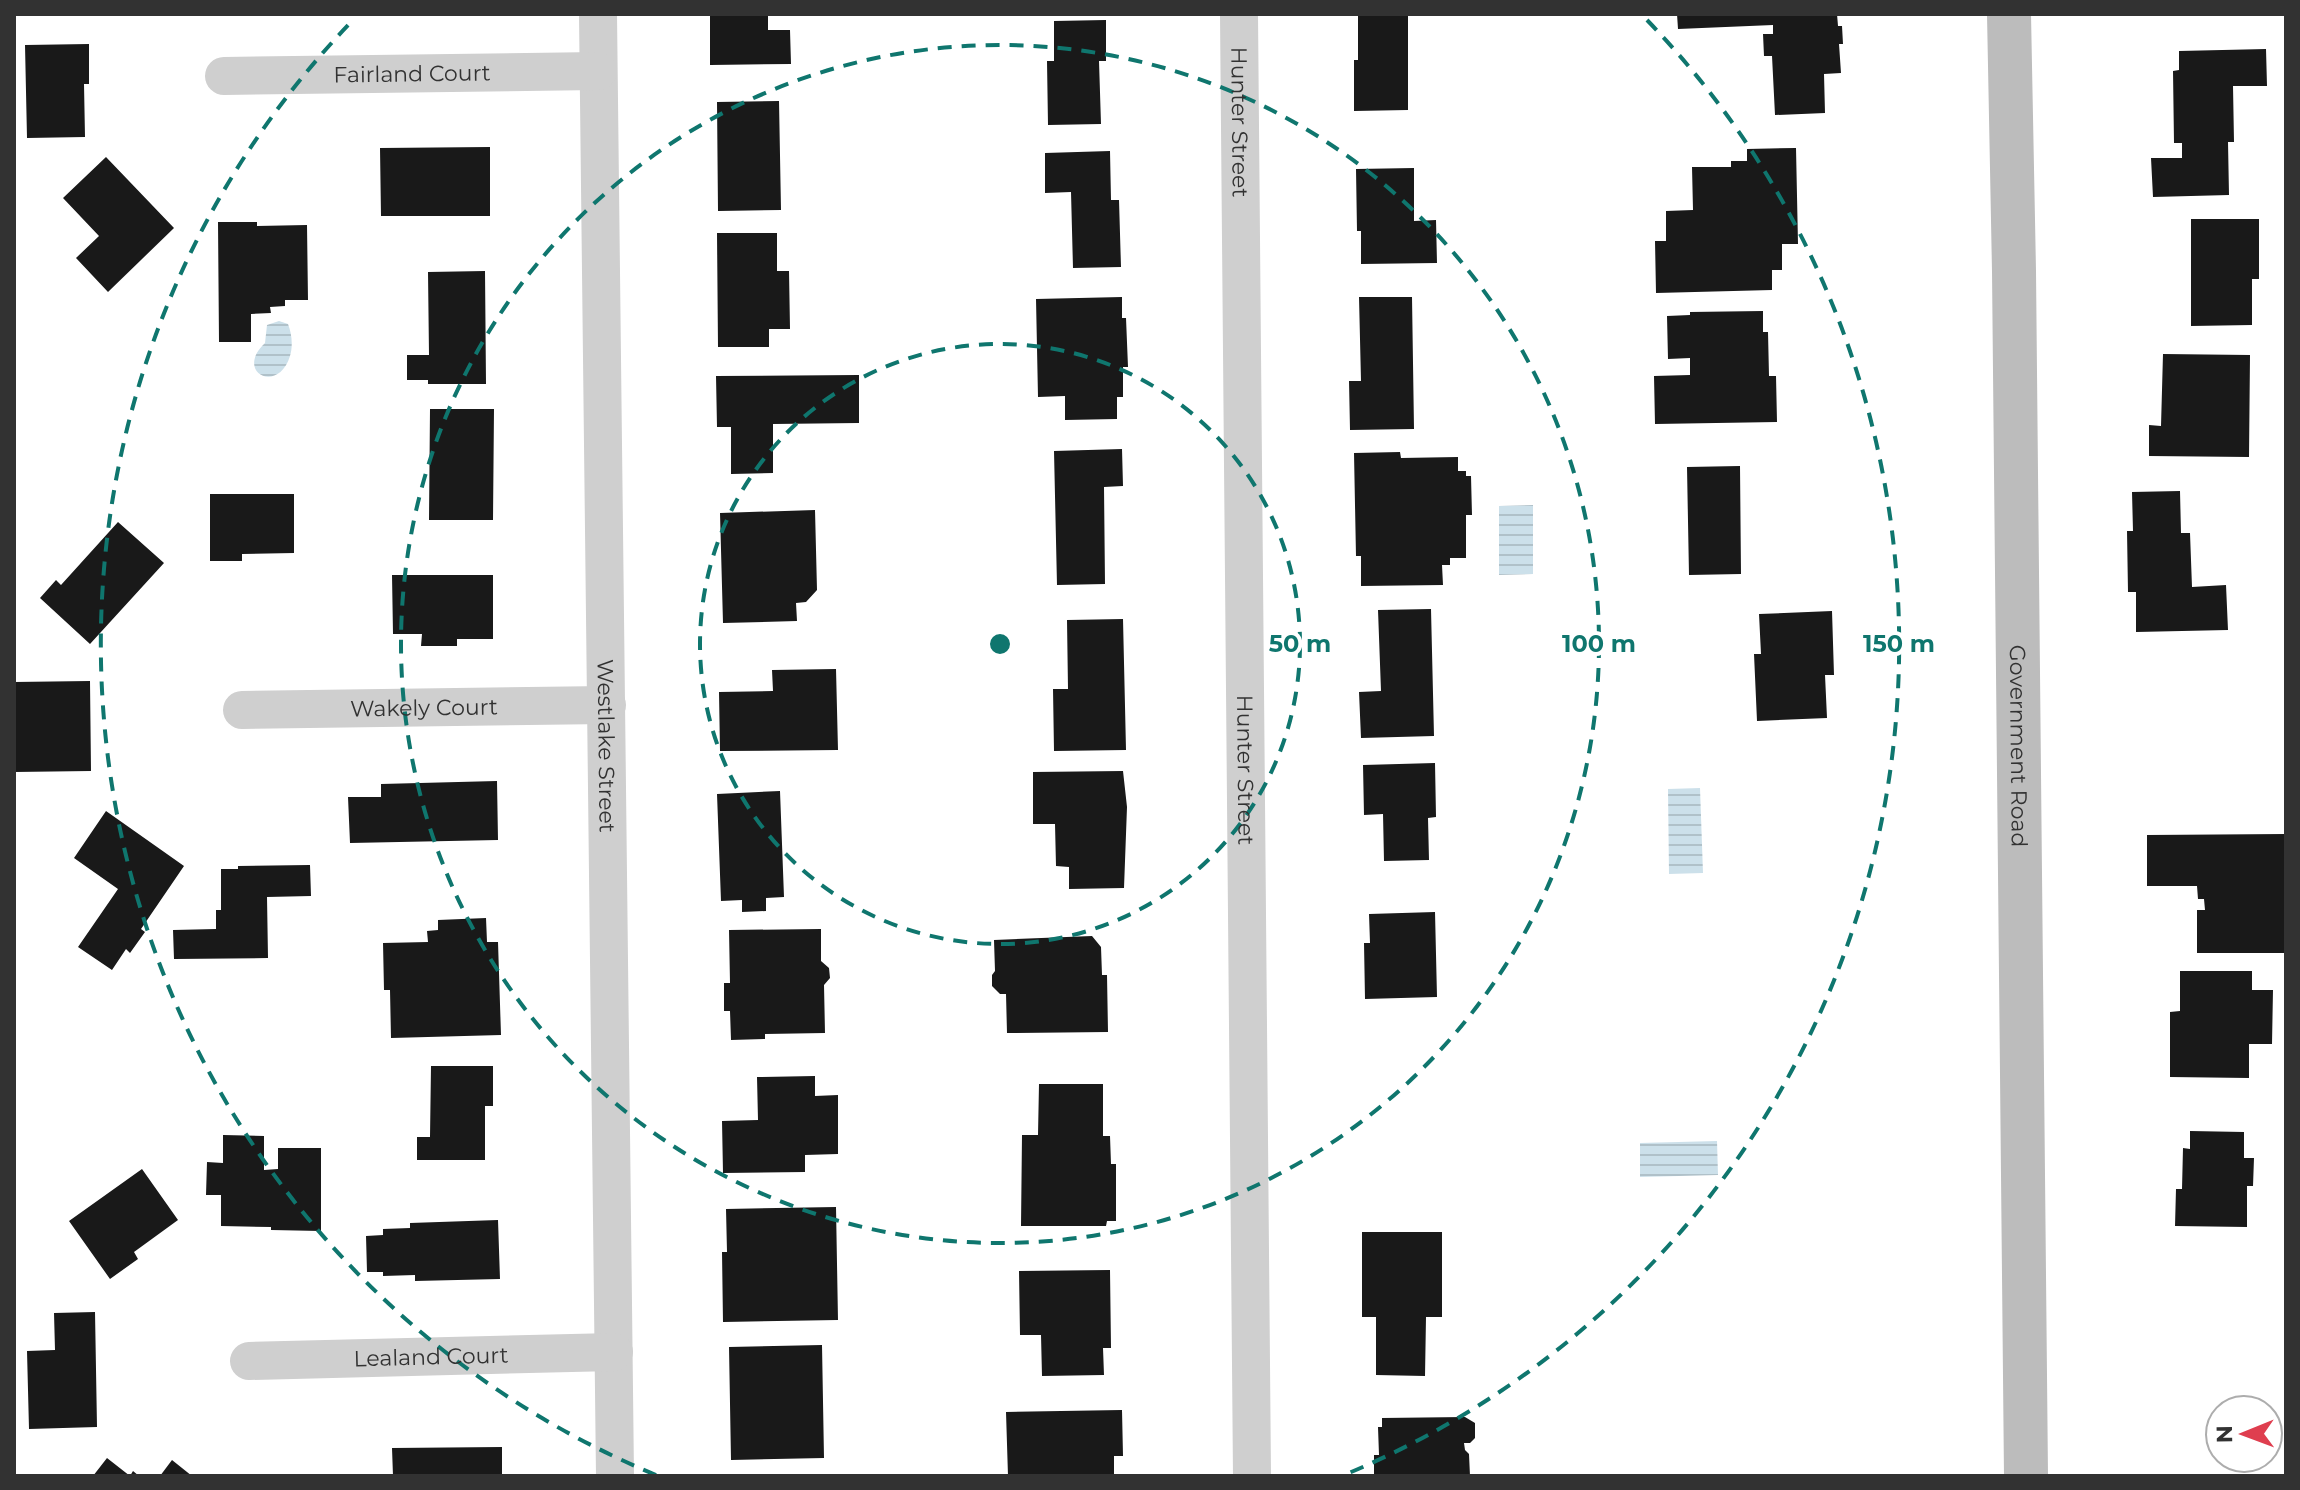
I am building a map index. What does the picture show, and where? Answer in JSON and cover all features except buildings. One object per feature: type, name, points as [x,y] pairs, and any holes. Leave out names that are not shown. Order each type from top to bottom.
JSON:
[{"type":"street","name":"Westlake Street","points":[[598,14],[615,1476]]},
{"type":"street","name":"Hunter Street","points":[[1239,14],[1252,1476]]},
{"type":"street","name":"Government Road","points":[[2009,14],[2026,1476]]},
{"type":"street","name":"Fairland Court","points":[[224,76],[598,71]]},
{"type":"street","name":"Wakely Court","points":[[242,710],[607,705]]},
{"type":"street","name":"Lealand Court","points":[[249,1361],[614,1352]]},
{"type":"water","points":[[279,321],[288,324],[292,344],[290,356],[277,374],[269,377],[261,375],[254,363],[257,353],[265,343],[267,325]]},
{"type":"water","points":[[1533,505],[1533,574],[1499,575],[1499,506]]},
{"type":"water","points":[[1700,788],[1703,873],[1669,874],[1668,789]]},
{"type":"water","points":[[1717,1141],[1718,1175],[1640,1177],[1640,1143]]}]
